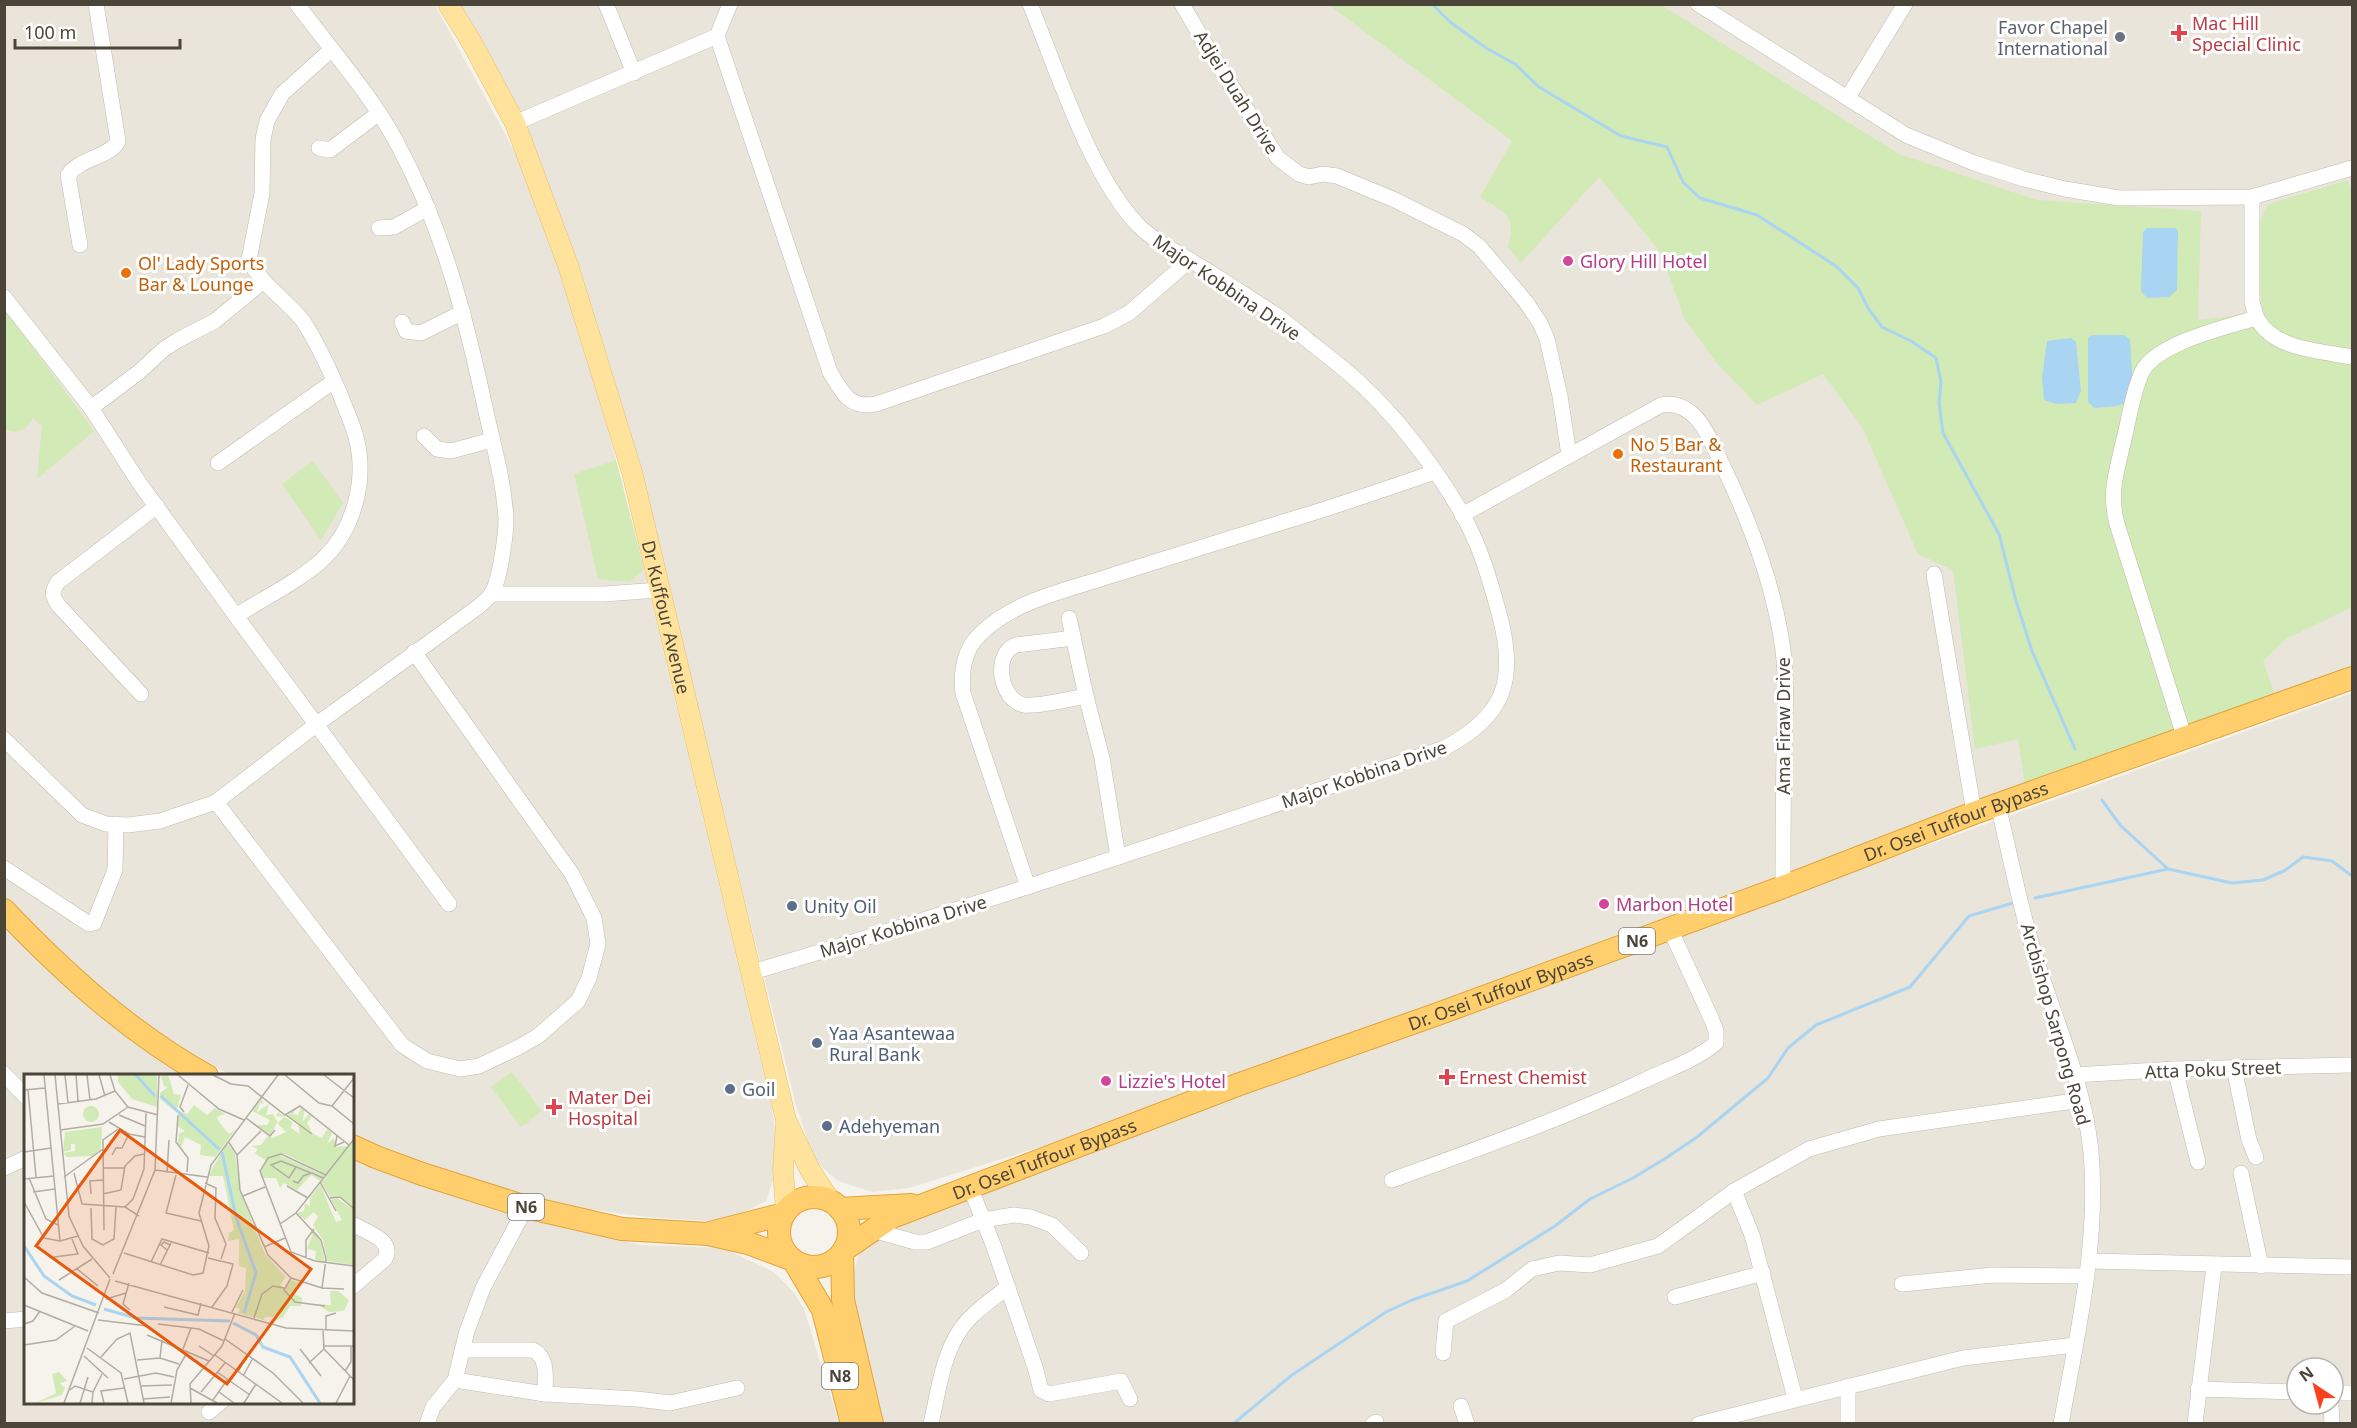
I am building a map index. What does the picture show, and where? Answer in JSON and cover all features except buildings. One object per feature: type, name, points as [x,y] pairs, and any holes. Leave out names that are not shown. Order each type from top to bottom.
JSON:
[{"type":"highway","name":"Dr. Osei Tuffour Bypass","points":[[843,1251],[887,1220],[916,1207],[1237,1084],[1436,1015],[1783,887],[1974,813],[2352,678]]},
{"type":"highway","points":[[4,910],[90,994],[152,1041],[204,1074]]},
{"type":"highway","name":"N6","points":[[354,1147],[422,1174],[526,1207],[622,1229],[716,1236],[748,1243],[803,1266],[824,1266],[843,1251]]},
{"type":"highway","name":"N6","points":[[716,1236],[785,1212],[802,1199],[822,1198],[836,1205]]},
{"type":"highway","name":"Dr. Osei Tuffour Bypass","points":[[836,1205],[916,1207]]},
{"type":"highway","points":[[836,1205],[847,1221],[849,1235],[843,1251]]},
{"type":"highway","points":[[843,1300],[852,1269],[862,1250],[879,1232],[916,1207]]},
{"type":"highway","points":[[785,1212],[779,1238],[783,1249],[792,1260]]},
{"type":"highway","points":[[716,1236],[788,1274],[800,1287],[829,1329]]},
{"type":"highway","name":"N8","points":[[843,1251],[843,1300],[872,1424]]},
{"type":"highway","name":"N8","points":[[792,1260],[819,1303],[829,1329],[852,1424]]},
{"type":"main road","name":"Dr Kuffour Avenue","points":[[448,4],[482,61],[514,123],[568,265],[632,472],[786,1120]]},
{"type":"main road","points":[[786,1120],[810,1170],[836,1205]]},
{"type":"main road","points":[[785,1212],[783,1170],[786,1120]]},
{"type":"street","points":[[80,245],[68,175],[73,167],[114,148],[118,141],[96,4]]},
{"type":"street","points":[[4,739],[82,814],[106,824],[128,825],[160,821],[216,802],[317,724],[478,607],[492,594],[502,554],[506,521],[502,482],[452,272],[428,208],[402,152],[379,113],[297,4]]},
{"type":"street","points":[[606,4],[634,73]]},
{"type":"street","points":[[730,4],[717,36],[831,372],[855,404],[865,406],[876,404],[1104,326],[1136,307],[1190,260]]},
{"type":"street","name":"Major Kobbina Drive","points":[[752,972],[873,937],[1028,887],[1444,748],[1490,716],[1507,677],[1505,640],[1490,582],[1475,540],[1435,472],[1380,403],[1352,375],[1276,315],[1153,238],[1126,212],[1084,137],[1030,4]]},
{"type":"street","name":"Adjei Duah Drive","points":[[1182,4],[1214,59],[1278,158],[1289,167],[1309,177],[1323,174],[1337,176],[1463,234],[1479,246],[1526,302],[1540,323],[1547,339],[1560,396],[1569,455]]},
{"type":"street","points":[[1698,4],[1906,135],[1974,164],[2065,189],[2119,198],[2252,197],[2352,168]]},
{"type":"street","points":[[1848,97],[1905,4]]},
{"type":"street","points":[[514,123],[717,36]]},
{"type":"street","points":[[236,616],[324,558],[342,534],[351,516],[360,483],[356,437],[318,344],[290,305],[262,282],[249,260],[262,193],[263,140],[267,121],[282,94],[331,50]]},
{"type":"street","points":[[319,148],[330,150],[379,113]]},
{"type":"street","points":[[2252,197],[2252,302],[2256,318],[2264,329],[2286,343],[2352,357]]},
{"type":"street","points":[[379,228],[394,227],[428,208]]},
{"type":"street","points":[[92,408],[139,372],[164,349],[215,321],[262,282]]},
{"type":"street","points":[[4,297],[92,408],[157,506],[236,616],[449,904]]},
{"type":"street","points":[[402,322],[406,331],[421,333],[463,312]]},
{"type":"street","points":[[2185,739],[2117,524],[2112,492],[2134,394],[2143,371],[2149,363],[2170,348],[2256,318]]},
{"type":"street","points":[[218,463],[334,381]]},
{"type":"street","name":"Ama Firaw Drive","points":[[1462,515],[1661,405],[1680,405],[1689,411],[1706,430],[1736,493],[1765,570],[1782,638],[1785,699],[1783,887]]},
{"type":"street","points":[[424,436],[437,449],[451,451],[492,440]]},
{"type":"street","points":[[1028,887],[963,693],[962,680],[968,651],[975,640],[994,624],[1025,604],[1165,558],[1311,514],[1435,472]]},
{"type":"street","points":[[141,694],[59,606],[52,597],[52,590],[58,582],[157,506]]},
{"type":"street","points":[[1934,574],[1974,813]]},
{"type":"street","points":[[492,594],[604,594],[659,590]]},
{"type":"street","points":[[1069,618],[1102,758],[1118,857]]},
{"type":"street","points":[[1073,638],[1016,645],[1009,648],[1002,656],[1001,664],[1005,690],[1014,701],[1027,705],[1086,696]]},
{"type":"street","points":[[216,802],[402,1045],[412,1053],[427,1061],[460,1069],[479,1066],[538,1036],[578,1001],[589,978],[598,944],[594,918],[572,874],[414,652]]},
{"type":"street","name":"Arcbishop Sarpong Road","points":[[1998,805],[2031,943],[2074,1075],[2091,1151],[2093,1192],[2087,1269],[2061,1424]]},
{"type":"street","points":[[4,868],[89,924],[94,923],[114,870],[116,824]]},
{"type":"street","points":[[1392,1180],[1605,1099],[1703,1054],[1716,1043],[1716,1031],[1709,1011],[1670,929]]},
{"type":"street","points":[[2234,1068],[2249,1140],[2256,1157]]},
{"type":"street","name":"Atta Poku Street","points":[[2074,1075],[2175,1069],[2352,1068]]},
{"type":"street","points":[[2175,1069],[2198,1162]]},
{"type":"street","points":[[4,1074],[24,1095]]},
{"type":"street","points":[[1443,1353],[1446,1321],[1506,1290],[1528,1272],[1559,1263],[1590,1265],[1658,1246],[1734,1191],[1809,1149],[1867,1131],[2081,1100]]},
{"type":"street","points":[[4,1168],[24,1159]]},
{"type":"street","points":[[2241,1173],[2261,1266]]},
{"type":"street","points":[[970,1187],[1008,1287],[1041,1390],[1049,1394],[1121,1381],[1130,1399]]},
{"type":"street","points":[[1734,1191],[1752,1235],[1794,1398]]},
{"type":"street","points":[[427,1424],[433,1407],[455,1380],[462,1350],[486,1281],[526,1207]]},
{"type":"street","points":[[879,1232],[915,1242],[927,1242],[983,1220],[1014,1215],[1030,1217],[1052,1225],[1081,1253]]},
{"type":"street","points":[[354,1225],[384,1242],[388,1247],[385,1258],[354,1285]]},
{"type":"street","points":[[2195,1424],[2214,1266]]},
{"type":"street","points":[[1902,1284],[2087,1269],[2214,1266],[2352,1267]]},
{"type":"street","points":[[1675,1297],[1763,1274]]},
{"type":"street","points":[[931,1424],[946,1357],[963,1327],[973,1315],[1008,1287]]},
{"type":"street","points":[[4,1321],[24,1319]]},
{"type":"street","points":[[1699,1424],[1794,1398],[1963,1358],[2075,1345]]},
{"type":"street","points":[[462,1350],[533,1350],[539,1353],[544,1363],[545,1394]]},
{"type":"street","points":[[455,1380],[545,1394],[670,1403],[737,1388]]},
{"type":"street","points":[[1848,1386],[1848,1424]]},
{"type":"street","points":[[2198,1389],[2285,1392]]},
{"type":"street","points":[[1461,1406],[1467,1424]]},
{"type":"shaded area","points":[[4,5],[435,5],[518,158],[561,270],[599,393],[644,569],[772,1108],[779,1163],[766,1201],[723,1222],[646,1217],[524,1200],[354,1137],[354,1074],[229,1074],[177,1048],[104,996],[5,903]]},
{"type":"shaded area","points":[[459,5],[2352,5],[2352,669],[1838,860],[1525,970],[1050,1144],[909,1188],[872,1192],[838,1181],[814,1160],[796,1105],[609,365],[534,146],[486,48]]},
{"type":"shaded area","points":[[2352,693],[2352,1423],[877,1423],[848,1289],[860,1251],[921,1214],[1292,1073]]},
{"type":"shaded area","points":[[4,923],[193,1074],[24,1074],[24,1404],[354,1404],[354,1154],[585,1231],[640,1245],[723,1248],[774,1272],[794,1293],[804,1309],[839,1423],[5,1423]]},
{"type":"green space","points":[[1329,5],[1661,5],[1899,154],[2037,200],[2201,211],[2198,320],[2246,314],[2259,333],[2281,349],[2352,365],[2352,612],[2350,608],[2286,639],[2263,661],[2275,695],[2025,784],[2018,739],[1975,749],[1953,570],[1918,554],[1862,427],[1823,374],[1757,405],[1716,362],[1684,318],[1661,253],[1599,177],[1521,263],[1508,247],[1511,228],[1507,216],[1480,197],[1512,141]]},
{"type":"green space","points":[[2348,180],[2352,195],[2352,350],[2297,344],[2264,320],[2258,259],[2258,242],[2263,213],[2269,204]]},
{"type":"green space","points":[[4,308],[94,431],[37,479],[42,426],[33,418],[21,430],[14,432],[5,430]]},
{"type":"green space","points":[[616,460],[644,569],[630,582],[598,579],[574,474]]},
{"type":"green space","points":[[313,461],[343,503],[321,540],[282,484]]},
{"type":"green space","points":[[512,1072],[542,1111],[521,1127],[491,1087]]},
{"type":"water","points":[[2147,228],[2176,228],[2178,232],[2177,290],[2169,297],[2147,298],[2141,291],[2143,232]]},
{"type":"water","points":[[2092,335],[2124,335],[2130,340],[2133,390],[2129,401],[2118,406],[2094,408],[2088,402],[2088,338]]},
{"type":"water","points":[[2071,338],[2076,342],[2081,391],[2076,403],[2056,404],[2044,400],[2042,378],[2047,341]]},
{"type":"waterway","points":[[1432,4],[1450,22],[1486,48],[1515,64],[1539,87],[1621,136],[1667,147],[1683,182],[1700,198],[1757,215],[1836,266],[1858,288],[1868,308],[1882,327],[1911,341],[1936,358],[1941,382],[1939,403],[1943,433],[1999,534],[2016,601],[2032,651],[2075,749]]},
{"type":"waterway","points":[[2102,800],[2120,825],[2168,869]]},
{"type":"waterway","points":[[2035,898],[2168,869],[2232,883],[2263,880],[2284,871],[2303,857],[2332,861],[2352,876]]},
{"type":"waterway","points":[[1233,1424],[1292,1375],[1386,1312],[1412,1300],[1467,1281],[1555,1226],[1590,1199],[1633,1178],[1666,1158],[1697,1137],[1768,1078],[1788,1048],[1816,1025],[1910,987],[1969,916],[2013,903]]},
{"type":"place","name":"Mac Hill Special Clinic","points":[[2179,33]]},
{"type":"place","name":"Favor Chapel International","points":[[2120,37]]},
{"type":"place","name":"Glory Hill Hotel","points":[[1568,261]]},
{"type":"place","name":"Ol' Lady Sports Bar & Lounge","points":[[126,273]]},
{"type":"place","name":"No 5 Bar & Restaurant","points":[[1618,454]]},
{"type":"place","name":"Marbon Hotel","points":[[1604,904]]},
{"type":"place","name":"Unity Oil","points":[[792,906]]},
{"type":"place","name":"Yaa Asantewaa Rural Bank","points":[[817,1043]]},
{"type":"place","name":"Ernest Chemist","points":[[1447,1077]]},
{"type":"place","name":"Lizzie's Hotel","points":[[1106,1081]]},
{"type":"place","name":"Goil","points":[[730,1089]]},
{"type":"place","name":"Mater Dei Hospital","points":[[554,1107]]},
{"type":"place","name":"Adehyeman","points":[[827,1126]]}]
